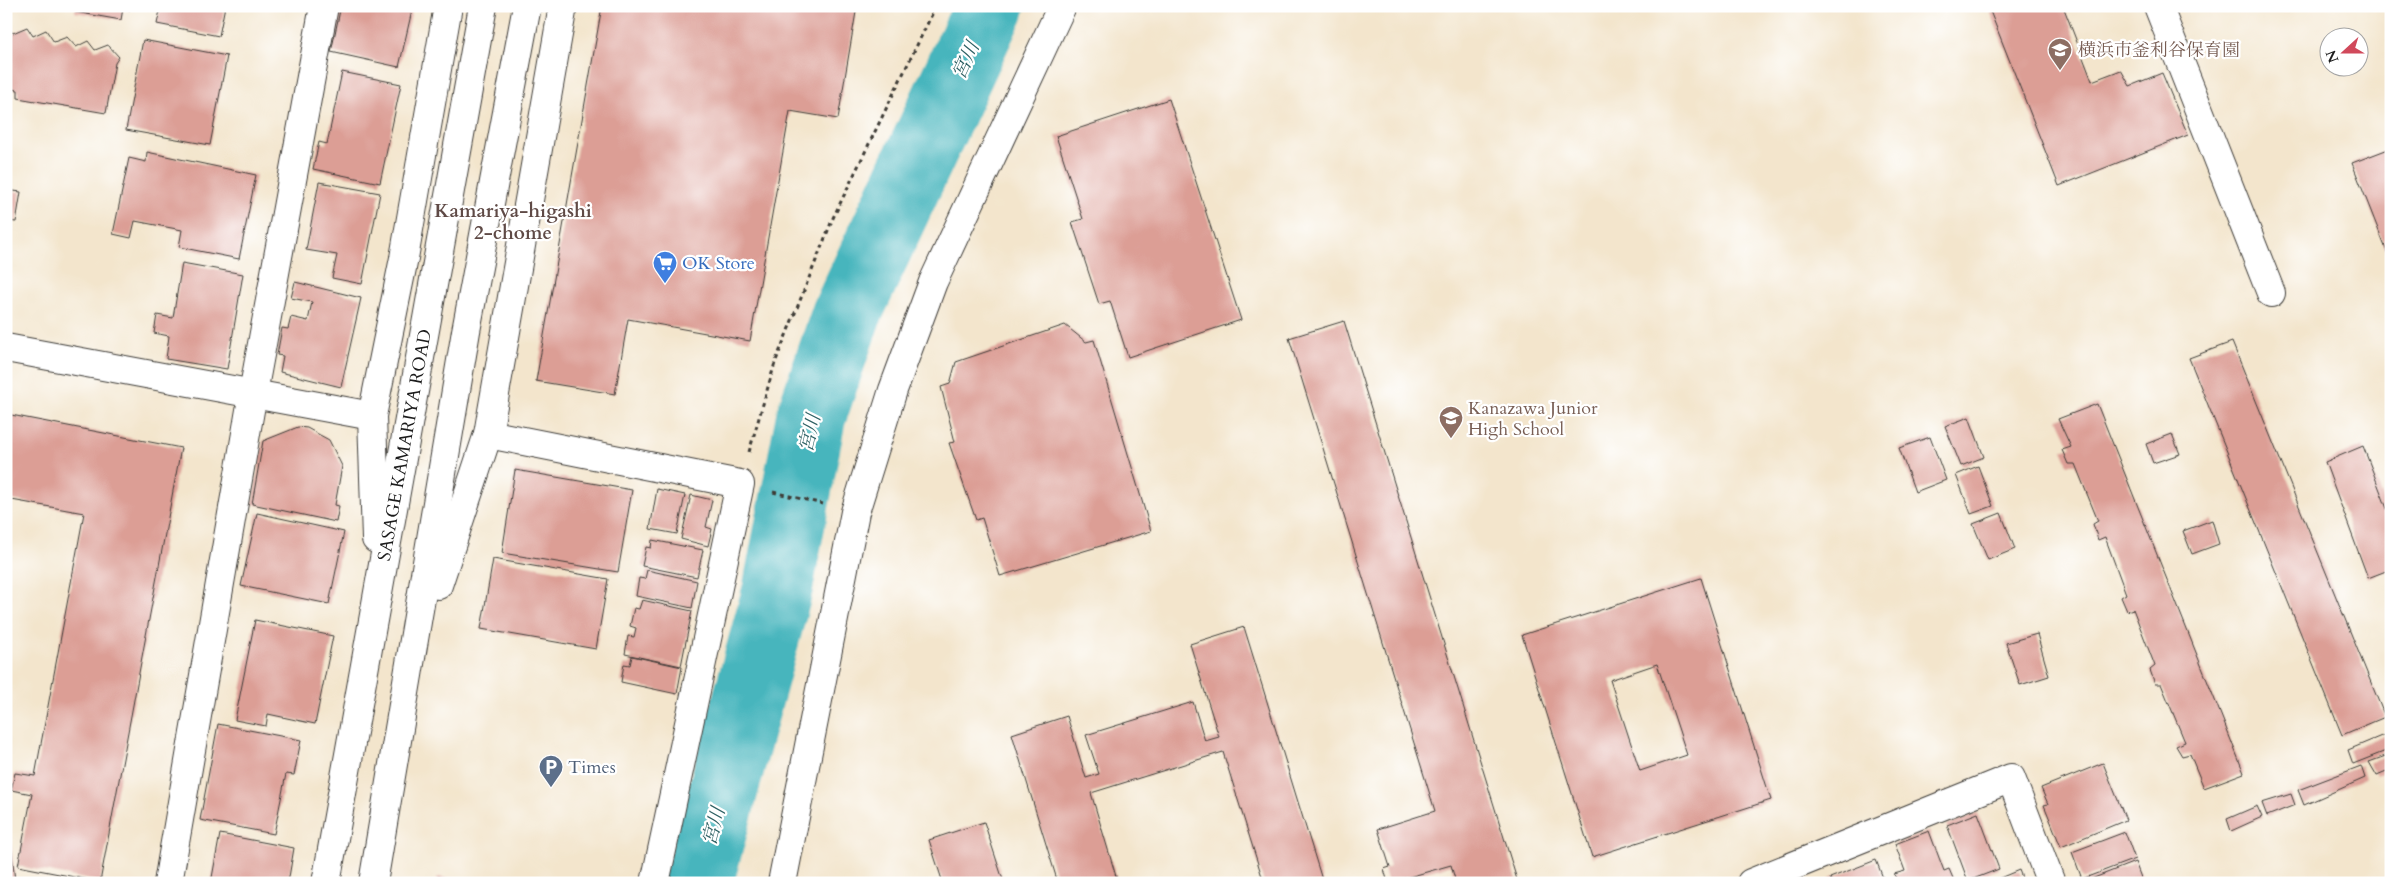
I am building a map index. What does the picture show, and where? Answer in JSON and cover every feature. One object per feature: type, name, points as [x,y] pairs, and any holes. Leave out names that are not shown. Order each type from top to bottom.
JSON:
[{"type":"street","points":[[168,883],[252,393],[324,6]]},
{"type":"street","points":[[377,595],[372,416],[404,258],[448,6]]},
{"type":"street","name":"SASAGE KAMARIYA ROAD","points":[[326,883],[483,6]]},
{"type":"street","points":[[373,883],[466,330],[527,6]]},
{"type":"street","points":[[411,666],[488,434],[563,6]]},
{"type":"street","points":[[782,883],[855,512],[893,390],[934,282],[1062,6]]},
{"type":"street","points":[[2158,6],[2270,293]]},
{"type":"street","points":[[6,348],[372,416]]},
{"type":"street","points":[[488,434],[740,484],[655,883]]},
{"type":"street","points":[[1751,883],[2011,778],[2052,883]]},
{"type":"path","points":[[855,512],[740,484],[775,362],[833,218],[936,6]]},
{"type":"building","points":[[76,6],[130,6],[130,10],[123,8],[121,20],[75,12]]},
{"type":"building","points":[[161,6],[225,6],[219,36],[157,24]]},
{"type":"building","points":[[341,6],[413,6],[399,67],[331,52]]},
{"type":"building","name":"OK Store","points":[[602,6],[857,6],[838,119],[790,111],[750,341],[628,319],[615,394],[536,381]]},
{"type":"building","points":[[1988,6],[2063,6],[2092,81],[2121,70],[2130,86],[2162,73],[2188,135],[2059,186]]},
{"type":"building","points":[[6,26],[13,33],[27,27],[33,36],[46,30],[54,42],[67,37],[76,47],[88,41],[95,50],[108,45],[119,57],[115,63],[106,113],[18,98],[18,90],[6,88]]},
{"type":"building","points":[[143,40],[227,56],[210,145],[126,130]]},
{"type":"building","points":[[342,72],[401,84],[380,183],[313,169],[319,142],[327,144]]},
{"type":"building","points":[[1169,99],[1241,320],[1128,357],[1110,301],[1099,304],[1072,222],[1083,219],[1056,136]]},
{"type":"building","points":[[2391,148],[2391,262],[2352,163]]},
{"type":"building","points":[[147,152],[256,175],[239,259],[179,247],[182,230],[135,221],[131,238],[113,234],[129,158],[146,162]]},
{"type":"building","points":[[319,182],[380,193],[362,284],[332,278],[337,255],[306,250]]},
{"type":"building","points":[[6,190],[21,192],[16,222],[6,221]]},
{"type":"building","points":[[182,263],[243,274],[227,369],[166,359],[169,336],[154,333],[157,315],[173,318]]},
{"type":"building","points":[[295,282],[361,298],[341,387],[280,372],[283,356],[277,355],[282,328],[288,329],[291,317],[308,321],[312,302],[291,298]]},
{"type":"building","points":[[1344,321],[1518,883],[1456,883],[1451,865],[1388,883],[1384,869],[1390,867],[1378,829],[1435,811],[1289,338]]},
{"type":"building","points":[[1065,325],[1086,342],[1094,340],[1151,531],[1000,576],[982,518],[976,520],[949,443],[955,442],[941,387],[950,384],[956,362]]},
{"type":"building","points":[[2232,342],[2385,717],[2342,735],[2189,358]]},
{"type":"building","points":[[2097,404],[2244,773],[2204,788],[2190,754],[2182,756],[2176,746],[2185,742],[2161,684],[2155,684],[2150,670],[2155,666],[2133,609],[2127,611],[2121,597],[2126,594],[2105,537],[2098,540],[2093,524],[2098,521],[2075,464],[2068,464],[2062,450],[2071,447],[2058,419]]},
{"type":"building","points":[[6,414],[181,448],[100,882],[18,866],[32,794],[11,790],[15,773],[35,776],[84,513],[6,499]]},
{"type":"building","points":[[1969,417],[1984,457],[1961,466],[1945,426]]},
{"type":"building","points":[[298,427],[307,428],[329,440],[342,466],[335,505],[339,506],[336,522],[252,504],[263,441]]},
{"type":"building","points":[[2172,434],[2180,454],[2153,463],[2146,444]]},
{"type":"building","points":[[1930,437],[1946,480],[1915,492],[1899,448]]},
{"type":"building","points":[[2363,446],[2391,519],[2391,569],[2368,578],[2325,462]]},
{"type":"building","points":[[1978,466],[1993,506],[1971,514],[1956,475]]},
{"type":"building","points":[[515,470],[632,490],[618,572],[502,553]]},
{"type":"building","points":[[657,489],[685,495],[677,534],[650,529]]},
{"type":"building","points":[[691,495],[712,500],[706,527],[712,529],[708,546],[681,539]]},
{"type":"building","points":[[257,513],[344,532],[329,604],[241,586]]},
{"type":"building","points":[[2001,513],[2015,549],[1988,560],[1973,524]]},
{"type":"building","points":[[2212,520],[2219,544],[2192,554],[2183,531]]},
{"type":"building","points":[[652,540],[703,550],[697,577],[642,566],[646,547],[651,548]]},
{"type":"building","points":[[493,559],[608,579],[596,649],[481,629]]},
{"type":"building","points":[[647,570],[697,581],[692,608],[636,596],[639,578],[645,579]]},
{"type":"building","points":[[1701,578],[1771,800],[1592,857],[1522,635]],"holes":[[[1657,664],[1687,755],[1640,771],[1610,680]]]},
{"type":"building","points":[[642,600],[692,611],[681,666],[625,654],[628,636],[634,637],[636,628],[630,626],[634,608],[639,609]]},
{"type":"building","points":[[255,620],[333,636],[315,724],[268,714],[266,726],[235,720]]},
{"type":"building","points":[[1244,627],[1323,883],[1264,883],[1223,752],[1091,793],[1118,883],[1058,883],[1012,734],[1067,716],[1086,778],[1099,774],[1086,735],[1193,702],[1205,741],[1219,737],[1190,644]]},
{"type":"building","points":[[2037,634],[2049,676],[2020,685],[2006,643]]},
{"type":"building","points":[[632,656],[682,667],[677,694],[621,682],[624,664],[630,665]]},
{"type":"building","points":[[218,724],[301,740],[294,775],[286,774],[274,834],[200,820]]},
{"type":"building","points":[[2391,732],[2391,749],[2353,764],[2348,750]]},
{"type":"building","points":[[2391,754],[2391,770],[2377,776],[2369,762]]},
{"type":"building","points":[[2103,763],[2126,820],[2061,847],[2044,805],[2048,804],[2041,788]]},
{"type":"building","points":[[2361,766],[2365,778],[2304,805],[2298,790]]},
{"type":"building","points":[[2291,794],[2295,805],[2267,816],[2262,803]]},
{"type":"building","points":[[2257,806],[2262,817],[2231,831],[2227,819]]},
{"type":"building","points":[[1978,813],[1999,869],[1968,881],[1947,825]]},
{"type":"building","points":[[8,818],[15,881],[6,882],[6,819]]},
{"type":"building","points":[[984,822],[1004,883],[943,883],[929,840]]},
{"type":"building","points":[[1929,831],[1944,871],[1949,869],[1955,883],[1898,883],[1894,874],[1905,871],[1895,844]]},
{"type":"building","points":[[2125,832],[2135,859],[2082,879],[2072,852]]},
{"type":"building","points":[[220,834],[294,848],[288,883],[211,883]]},
{"type":"building","points":[[1876,860],[1885,883],[1832,883],[1830,878]]},
{"type":"building","points":[[2135,862],[2143,883],[2081,883]]},
{"type":"building","points":[[2019,870],[2024,883],[1988,883]]},
{"type":"building","points":[[438,877],[466,882],[466,883],[437,883]]},
{"type":"waterway","name":"宮川","points":[[698,883],[777,592],[811,417],[846,315],[990,6]]},
{"type":"place","name":"横浜市釜利谷保育園","points":[[2060,71]]},
{"type":"place","name":"OK Store","points":[[665,284]]},
{"type":"place","name":"Kanazawa Junior High School","points":[[1451,439]]},
{"type":"place","name":"Times","points":[[551,788]]},
{"type":"district","name":"Kamariya-higashi 2-chome","points":[[513,221]]}]
